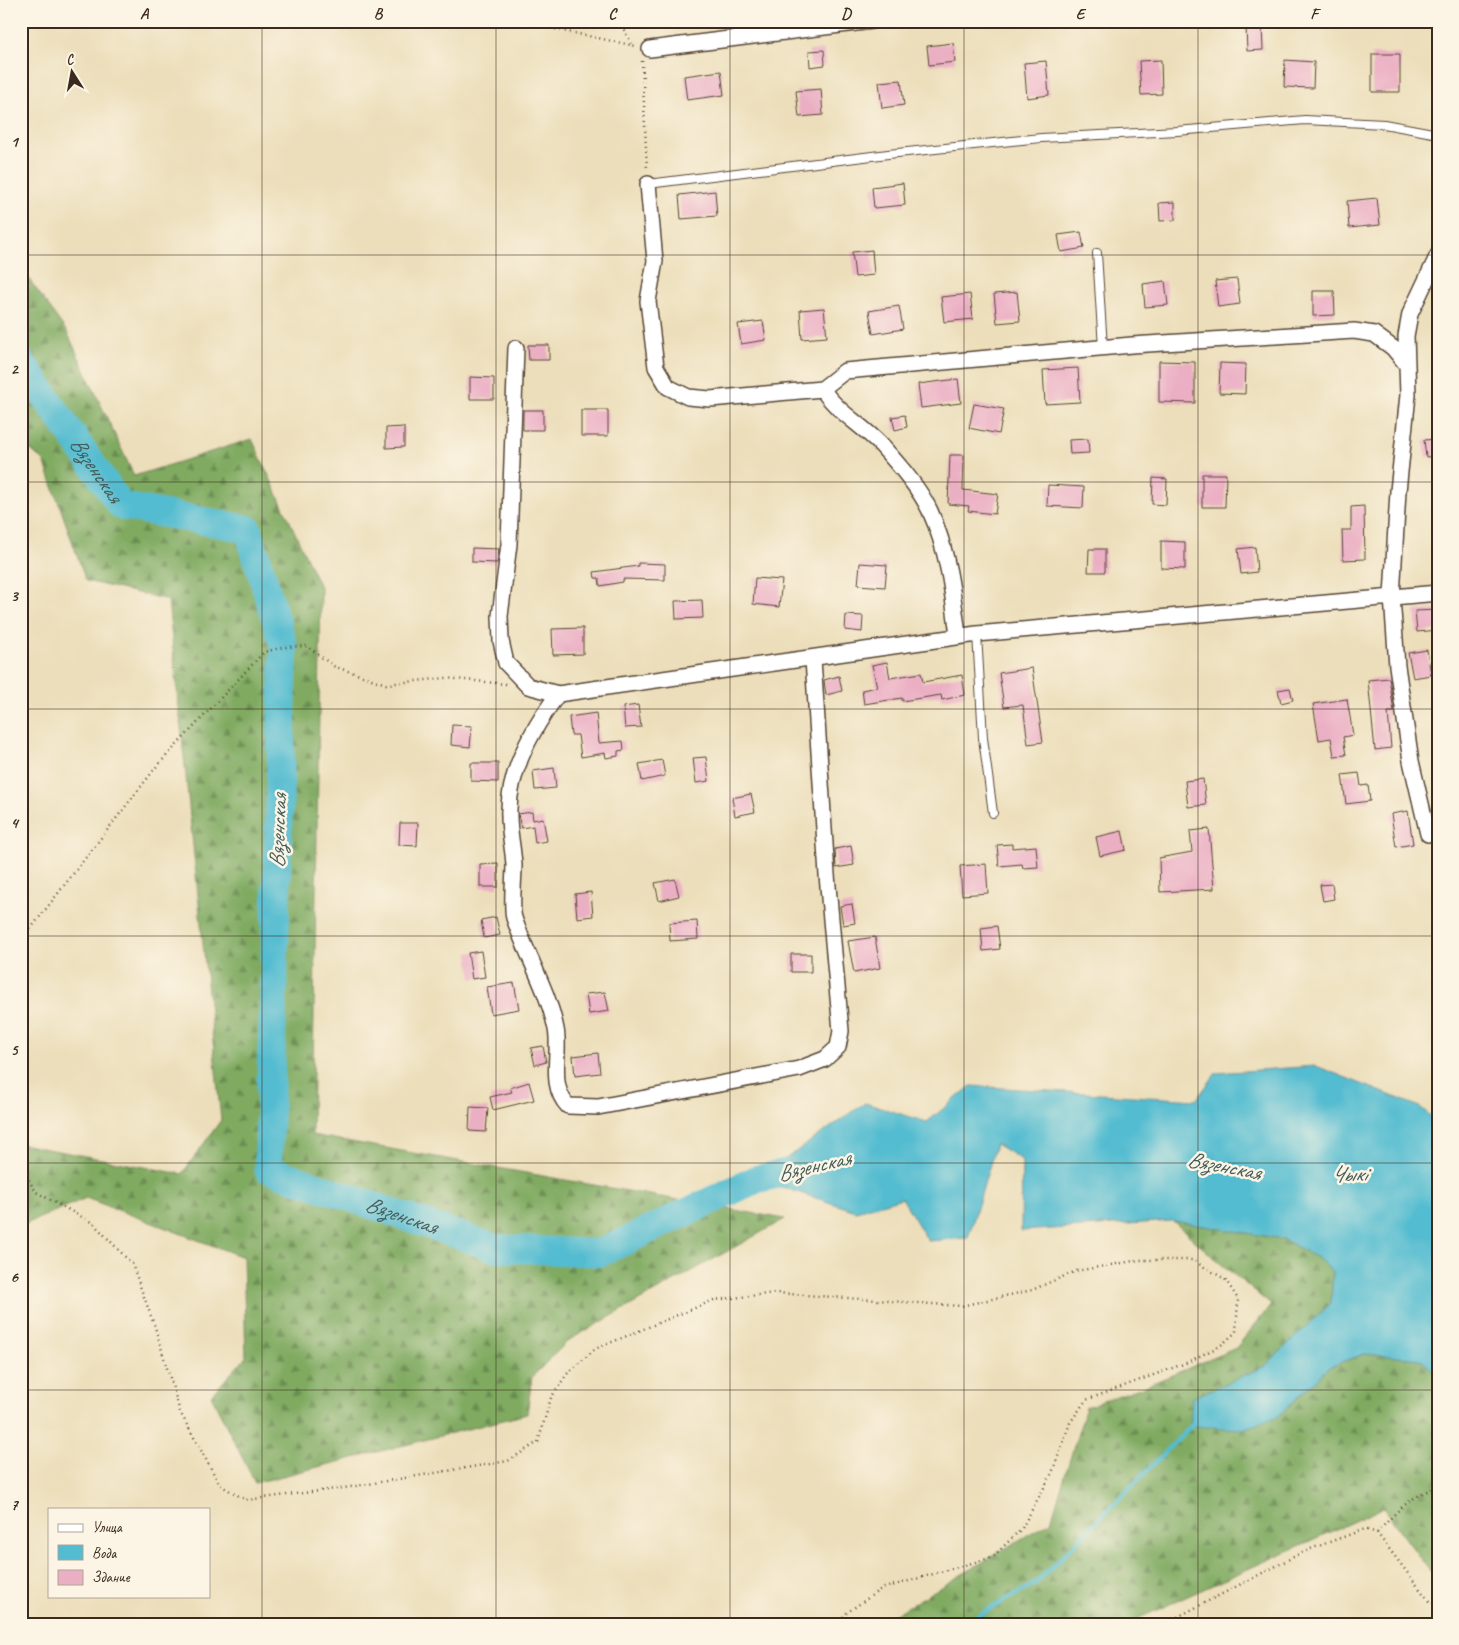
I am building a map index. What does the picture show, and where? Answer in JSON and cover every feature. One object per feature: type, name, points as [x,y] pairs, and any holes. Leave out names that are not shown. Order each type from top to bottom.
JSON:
[{"type":"street","points":[[650,49],[872,21]]},
{"type":"street","points":[[648,184],[655,261],[648,300],[656,367],[668,387],[688,397],[710,399],[822,390],[845,371],[1260,335],[1354,330],[1374,334],[1393,348],[1407,365]]},
{"type":"street","points":[[1428,834],[1407,733],[1397,666],[1392,597],[1398,491],[1408,395],[1406,336],[1410,314],[1438,255]]},
{"type":"street","points":[[516,348],[509,544],[500,616],[501,641],[506,663],[528,686],[558,694],[812,659],[958,636],[1438,593]]},
{"type":"street","points":[[822,390],[832,405],[879,443],[914,486],[930,510],[952,585],[958,636]]},
{"type":"street","points":[[558,694],[534,726],[521,759],[511,796],[509,816],[513,842],[513,916],[543,990],[556,1031],[556,1064],[558,1084],[563,1101],[568,1106],[598,1107],[799,1069],[825,1059],[838,1047],[841,1031],[827,875],[812,659]]},
{"type":"lane","points":[[648,184],[888,154],[1041,138],[1177,131],[1305,120],[1384,124],[1438,134]]},
{"type":"lane","points":[[1097,253],[1103,348]]},
{"type":"lane","points":[[977,634],[984,738],[993,813]]},
{"type":"path","points":[[516,21],[650,49],[642,60],[648,184]]},
{"type":"path","points":[[619,21],[633,46]]},
{"type":"path","points":[[21,941],[157,766],[264,652],[284,647],[307,646],[333,666],[386,684],[446,678],[528,686]]},
{"type":"path","points":[[21,1167],[36,1192],[93,1223],[132,1264],[155,1327],[180,1412],[220,1485],[246,1500],[344,1488],[508,1461],[538,1442],[551,1398],[567,1374],[595,1349],[714,1300],[776,1293],[961,1306],[1032,1290],[1076,1271],[1139,1260],[1192,1260],[1225,1280],[1238,1299],[1236,1332],[1220,1346],[1186,1363],[1086,1400],[1070,1423],[1052,1473],[1022,1528],[993,1557],[881,1590],[845,1614],[839,1624]]},
{"type":"path","points":[[1377,1533],[1404,1503],[1425,1490],[1438,1487]]},
{"type":"path","points":[[1164,1624],[1305,1550],[1365,1529],[1377,1533],[1429,1601],[1438,1605]]},
{"type":"green space","points":[[21,268],[67,332],[134,476],[252,439],[321,589],[312,1135],[785,1219],[569,1340],[532,1377],[527,1414],[255,1483],[211,1395],[246,1357],[243,1257],[86,1198],[21,1226],[21,1144],[182,1174],[221,1120],[168,600],[86,581],[44,461],[21,442]]},
{"type":"green space","points":[[1173,1221],[1283,1239],[1319,1259],[1333,1272],[1331,1303],[1265,1366],[1193,1398],[1279,1416],[1329,1367],[1364,1354],[1420,1359],[1438,1375],[1438,1582],[1383,1508],[1126,1624],[879,1624],[1051,1521],[1086,1407],[1148,1385],[1236,1348],[1271,1305],[1215,1259]]},
{"type":"water","name":"Чыкі","points":[[1316,1066],[1420,1107],[1438,1122],[1438,1375],[1420,1359],[1364,1354],[1329,1367],[1279,1416],[1243,1429],[1190,1426],[1192,1398],[1265,1366],[1331,1303],[1333,1272],[1319,1259],[1283,1239],[1173,1221],[1021,1231],[1022,1160],[996,1144],[968,1238],[928,1241],[902,1198],[856,1211],[757,1179],[865,1103],[927,1122],[971,1086],[1196,1100],[1216,1073]]},
{"type":"building","points":[[1262,26],[1263,50],[1247,51],[1246,27]]},
{"type":"building","points":[[953,43],[955,62],[929,65],[927,46]]},
{"type":"building","points":[[824,50],[825,65],[810,67],[809,51]]},
{"type":"building","points":[[1372,54],[1400,54],[1400,92],[1372,92]]},
{"type":"building","points":[[1161,60],[1162,94],[1141,95],[1139,61]]},
{"type":"building","points":[[1285,60],[1314,62],[1313,88],[1284,87]]},
{"type":"building","points":[[1046,61],[1049,95],[1027,98],[1024,63]]},
{"type":"building","points":[[721,71],[724,95],[687,100],[684,76]]},
{"type":"building","points":[[901,80],[904,105],[882,108],[879,82]]},
{"type":"building","points":[[821,89],[823,115],[799,117],[796,91]]},
{"type":"building","points":[[903,183],[905,205],[874,208],[872,187]]},
{"type":"building","points":[[715,191],[717,216],[681,219],[679,195]]},
{"type":"building","points":[[1377,198],[1380,225],[1349,228],[1347,201]]},
{"type":"building","points":[[1175,202],[1175,220],[1160,221],[1159,203]]},
{"type":"building","points":[[1081,232],[1084,248],[1061,252],[1058,235]]},
{"type":"building","points":[[872,250],[874,275],[855,277],[852,252]]},
{"type":"building","points":[[1237,279],[1240,304],[1218,307],[1215,281]]},
{"type":"building","points":[[1165,281],[1168,305],[1145,307],[1143,284]]},
{"type":"building","points":[[1313,291],[1334,291],[1335,315],[1313,316]]},
{"type":"building","points":[[1017,292],[1020,321],[997,323],[994,294]]},
{"type":"building","points":[[970,294],[973,319],[944,322],[941,297]]},
{"type":"building","points":[[899,306],[903,329],[873,334],[869,311]]},
{"type":"building","points":[[824,308],[827,337],[802,339],[800,310]]},
{"type":"building","points":[[763,321],[766,340],[741,344],[738,324]]},
{"type":"building","points":[[528,345],[549,345],[549,360],[529,360]]},
{"type":"building","points":[[1159,361],[1195,362],[1195,403],[1159,402]]},
{"type":"building","points":[[1220,363],[1246,364],[1245,394],[1219,393]]},
{"type":"building","points":[[1078,368],[1080,402],[1045,404],[1043,370]]},
{"type":"building","points":[[470,377],[494,378],[494,399],[470,399]]},
{"type":"building","points":[[958,379],[961,403],[921,408],[918,384]]},
{"type":"building","points":[[974,404],[1004,409],[999,434],[969,428]]},
{"type":"building","points":[[523,410],[543,410],[543,430],[523,430]]},
{"type":"building","points":[[581,410],[608,410],[608,436],[581,436]]},
{"type":"building","points":[[905,415],[907,427],[895,430],[892,417]]},
{"type":"building","points":[[404,427],[404,447],[386,448],[386,428]]},
{"type":"building","points":[[1088,439],[1089,453],[1070,454],[1069,440]]},
{"type":"building","points":[[1438,439],[1438,456],[1426,457],[1424,440]]},
{"type":"building","points":[[950,455],[964,455],[963,490],[998,494],[995,514],[968,511],[969,506],[948,504]]},
{"type":"building","points":[[1202,474],[1226,474],[1225,507],[1202,507]]},
{"type":"building","points":[[1153,478],[1167,479],[1166,505],[1152,504]]},
{"type":"building","points":[[1048,485],[1084,487],[1083,508],[1047,506]]},
{"type":"building","points":[[1364,506],[1365,559],[1343,560],[1342,530],[1351,530],[1351,507]]},
{"type":"building","points":[[1161,541],[1185,542],[1185,569],[1161,568]]},
{"type":"building","points":[[1255,547],[1257,572],[1241,574],[1238,549]]},
{"type":"building","points":[[472,548],[499,549],[497,563],[472,562]]},
{"type":"building","points":[[1089,549],[1105,549],[1105,572],[1088,572]]},
{"type":"building","points":[[638,563],[665,564],[665,580],[623,579],[623,582],[600,586],[599,578],[595,578],[594,572],[638,566]]},
{"type":"building","points":[[860,563],[887,565],[885,587],[858,585]]},
{"type":"building","points":[[755,578],[782,580],[779,607],[753,604]]},
{"type":"building","points":[[702,600],[703,618],[676,619],[675,601]]},
{"type":"building","points":[[1438,610],[1438,630],[1417,632],[1415,611]]},
{"type":"building","points":[[846,615],[863,616],[862,632],[845,630]]},
{"type":"building","points":[[583,628],[583,654],[553,655],[552,629]]},
{"type":"building","points":[[1427,650],[1431,675],[1413,678],[1408,653]]},
{"type":"building","points":[[887,662],[890,678],[921,673],[923,682],[962,675],[965,695],[942,700],[941,695],[902,701],[902,698],[864,704],[862,690],[877,687],[872,665]]},
{"type":"building","points":[[1032,668],[1043,742],[1028,744],[1023,705],[1004,707],[999,673]]},
{"type":"building","points":[[839,676],[842,691],[826,695],[824,680]]},
{"type":"building","points":[[1389,678],[1394,712],[1388,712],[1391,748],[1375,750],[1368,680]]},
{"type":"building","points":[[1290,688],[1293,700],[1281,703],[1278,690]]},
{"type":"building","points":[[1347,699],[1353,735],[1343,737],[1346,755],[1334,756],[1331,738],[1319,740],[1313,704]]},
{"type":"building","points":[[638,705],[641,727],[625,728],[623,707]]},
{"type":"building","points":[[596,713],[599,743],[623,741],[624,750],[618,751],[618,756],[606,758],[605,753],[581,757],[578,735],[571,735],[569,717]]},
{"type":"building","points":[[452,725],[472,726],[470,747],[451,745]]},
{"type":"building","points":[[706,757],[709,781],[696,783],[693,758]]},
{"type":"building","points":[[662,760],[665,776],[642,781],[639,764]]},
{"type":"building","points":[[471,763],[498,763],[498,782],[471,781]]},
{"type":"building","points":[[554,768],[556,788],[535,790],[533,771]]},
{"type":"building","points":[[1359,773],[1361,786],[1368,785],[1370,801],[1346,804],[1342,775]]},
{"type":"building","points":[[1203,779],[1206,805],[1188,807],[1185,781]]},
{"type":"building","points":[[751,794],[755,812],[735,816],[732,798]]},
{"type":"building","points":[[1408,811],[1413,844],[1396,847],[1391,814]]},
{"type":"building","points":[[532,812],[533,820],[543,818],[547,841],[535,843],[533,826],[521,828],[518,814]]},
{"type":"building","points":[[400,823],[418,823],[417,846],[399,845]]},
{"type":"building","points":[[1209,829],[1214,889],[1160,892],[1159,858],[1192,852],[1190,831]]},
{"type":"building","points":[[1122,831],[1126,850],[1100,856],[1096,837]]},
{"type":"building","points":[[1012,844],[1012,848],[1036,846],[1038,867],[1023,868],[1022,864],[999,866],[997,845]]},
{"type":"building","points":[[851,846],[854,865],[836,868],[835,849]]},
{"type":"building","points":[[498,863],[498,887],[480,887],[480,864]]},
{"type":"building","points":[[986,864],[988,893],[962,895],[960,866]]},
{"type":"building","points":[[675,879],[679,896],[659,901],[655,883]]},
{"type":"building","points":[[1332,884],[1334,899],[1323,901],[1320,885]]},
{"type":"building","points":[[591,892],[593,916],[577,918],[575,894]]},
{"type":"building","points":[[852,904],[855,923],[843,925],[840,906]]},
{"type":"building","points":[[496,917],[500,935],[484,938],[481,920]]},
{"type":"building","points":[[697,921],[698,939],[670,941],[669,923]]},
{"type":"building","points":[[997,926],[1000,949],[983,951],[981,928]]},
{"type":"building","points":[[875,937],[880,968],[854,973],[848,941]]},
{"type":"building","points":[[481,951],[485,977],[472,979],[468,953]]},
{"type":"building","points":[[791,954],[811,954],[811,972],[791,972]]},
{"type":"building","points":[[514,983],[519,1009],[491,1014],[487,987]]},
{"type":"building","points":[[605,992],[609,1011],[589,1014],[586,994]]},
{"type":"building","points":[[543,1046],[546,1062],[535,1065],[531,1048]]},
{"type":"building","points":[[598,1053],[600,1073],[575,1076],[573,1056]]},
{"type":"building","points":[[529,1082],[534,1100],[493,1110],[490,1097],[512,1092],[510,1088]]},
{"type":"building","points":[[470,1107],[488,1108],[486,1132],[469,1131]]},
{"type":"waterway","name":"Вязенская","points":[[21,361],[121,506],[248,529],[284,647],[268,1169],[495,1248],[600,1253],[757,1179],[793,1171]]},
{"type":"waterway","points":[[963,1624],[1036,1583],[1194,1423]]}]
